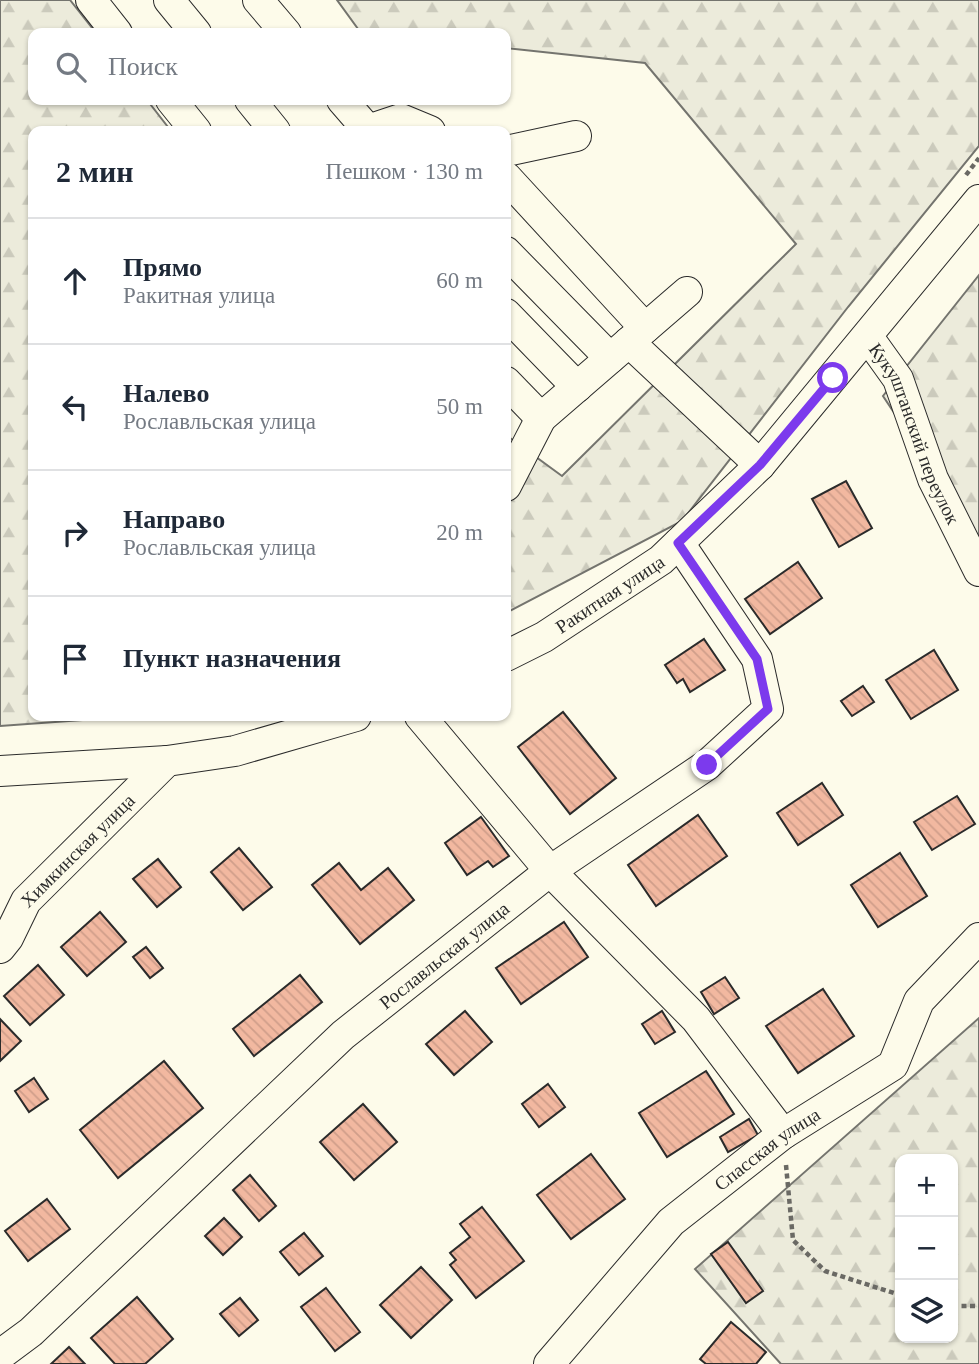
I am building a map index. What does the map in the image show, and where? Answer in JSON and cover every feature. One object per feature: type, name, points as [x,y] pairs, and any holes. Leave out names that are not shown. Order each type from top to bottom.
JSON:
[{"type":"street","points":[[90,0],[113,28]]},
{"type":"street","points":[[169,0],[192,28]]},
{"type":"street","points":[[258,0],[282,28]]},
{"type":"street","points":[[175,105],[192,126]]},
{"type":"street","points":[[254,105],[271,126]]},
{"type":"street","points":[[346,105],[363,126]]},
{"type":"street","points":[[381,126],[401,119],[418,126]]},
{"type":"street","points":[[511,150],[576,136]]},
{"type":"street","points":[[511,184],[628,343]]},
{"type":"street","name":"Ракитная улица","points":[[511,654],[544,637],[661,560],[760,465],[979,200]]},
{"type":"street","points":[[511,256],[628,343],[760,465]]},
{"type":"street","points":[[511,476],[541,418],[687,292]]},
{"type":"street","points":[[511,319],[578,387]]},
{"type":"street","name":"Кукуштанский переулок","points":[[868,337],[898,379],[933,479],[979,571]]},
{"type":"street","points":[[511,387],[541,418]]},
{"type":"street","name":"Рославльская улица","points":[[0,1355],[41,1323],[343,1035],[550,870],[707,765],[768,709],[757,659],[678,543]]},
{"type":"street","points":[[0,771],[167,761],[235,751],[339,721]]},
{"type":"street","points":[[424,721],[550,870],[696,1019],[783,1134]]},
{"type":"street","name":"Химкинская улица","points":[[0,948],[8,938],[26,901],[167,761]]},
{"type":"street","name":"Спасская улица","points":[[549,1364],[671,1222],[783,1134],[893,1065],[919,1001],[979,938]]},
{"type":"path","points":[[783,1134],[793,1240],[825,1271],[895,1293]]},
{"type":"path","points":[[958,1306],[979,1306]]},
{"type":"green space","points":[[0,0],[70,0],[92,28],[28,28],[28,105],[151,105],[167,126],[28,126],[28,721],[69,721],[0,726]]},
{"type":"green space","points":[[337,0],[979,0],[979,146],[848,307],[682,521],[511,610],[511,439],[562,476],[796,244],[645,63],[511,49],[511,28],[357,28]]},
{"type":"green space","points":[[979,275],[979,541],[883,396]]},
{"type":"green space","points":[[979,1018],[979,1364],[781,1364],[695,1269]]},
{"type":"building","points":[[846,481],[872,528],[839,547],[812,499]]},
{"type":"building","points":[[798,562],[822,598],[770,634],[745,599]]},
{"type":"building","points":[[704,639],[725,670],[690,692],[683,679],[677,683],[665,665]]},
{"type":"building","points":[[934,650],[958,690],[911,719],[886,680]]},
{"type":"building","points":[[863,686],[874,702],[852,716],[841,701]]},
{"type":"building","points":[[563,712],[616,778],[570,814],[518,747]]},
{"type":"building","points":[[822,783],[843,815],[798,845],[777,813]]},
{"type":"building","points":[[957,796],[975,824],[932,850],[914,822]]},
{"type":"building","points":[[698,815],[727,856],[656,906],[628,865]]},
{"type":"building","points":[[481,817],[509,856],[493,867],[488,861],[467,875],[445,843]]},
{"type":"building","points":[[239,848],[272,887],[243,910],[211,872]]},
{"type":"building","points":[[900,853],[927,896],[878,927],[851,885]]},
{"type":"building","points":[[158,859],[181,887],[157,907],[133,879]]},
{"type":"building","points":[[339,863],[361,890],[388,868],[414,900],[360,944],[312,885]]},
{"type":"building","points":[[100,912],[126,942],[87,976],[61,947]]},
{"type":"building","points":[[564,922],[588,957],[521,1004],[496,968]]},
{"type":"building","points":[[146,947],[163,968],[150,978],[133,957]]},
{"type":"building","points":[[38,965],[64,995],[30,1025],[4,996]]},
{"type":"building","points":[[300,975],[322,1002],[254,1056],[233,1029]]},
{"type":"building","points":[[725,977],[739,998],[714,1014],[701,992]]},
{"type":"building","points":[[823,989],[854,1036],[798,1073],[766,1026]]},
{"type":"building","points":[[465,1011],[492,1042],[454,1075],[426,1044]]},
{"type":"building","points":[[662,1011],[675,1032],[655,1044],[642,1024]]},
{"type":"building","points":[[0,1019],[21,1041],[0,1061]]},
{"type":"building","points":[[164,1061],[203,1108],[118,1178],[80,1130]]},
{"type":"building","points":[[706,1071],[734,1114],[667,1157],[639,1113]]},
{"type":"building","points":[[34,1078],[48,1099],[29,1112],[15,1091]]},
{"type":"building","points":[[548,1084],[565,1107],[539,1127],[522,1104]]},
{"type":"building","points":[[363,1104],[397,1142],[354,1180],[320,1142]]},
{"type":"building","points":[[749,1119],[758,1135],[728,1152],[720,1137]]},
{"type":"building","points":[[591,1154],[625,1199],[571,1239],[537,1195]]},
{"type":"building","points":[[250,1175],[276,1206],[259,1221],[233,1190]]},
{"type":"building","points":[[47,1199],[70,1229],[28,1261],[5,1231]]},
{"type":"building","points":[[482,1207],[524,1261],[476,1298],[450,1265],[456,1260],[450,1253],[470,1237],[460,1224]]},
{"type":"building","points":[[224,1218],[242,1237],[223,1255],[205,1236]]},
{"type":"building","points":[[304,1233],[323,1256],[299,1275],[280,1252]]},
{"type":"building","points":[[728,1242],[763,1291],[746,1303],[711,1254]]},
{"type":"building","points":[[421,1267],[452,1300],[411,1338],[380,1305]]},
{"type":"building","points":[[326,1288],[360,1332],[335,1351],[301,1307]]},
{"type":"building","points":[[137,1297],[173,1339],[145,1364],[115,1364],[91,1338]]},
{"type":"building","points":[[240,1298],[258,1320],[239,1336],[220,1314]]},
{"type":"building","points":[[731,1322],[766,1352],[756,1364],[706,1364],[700,1359]]},
{"type":"building","points":[[69,1347],[85,1364],[51,1364]]},
{"type":"route","points":[[707,765],[768,709],[757,659],[678,543],[760,465],[833,378]]}]
